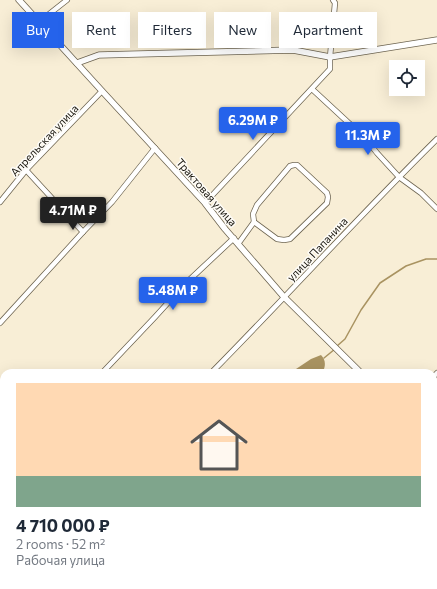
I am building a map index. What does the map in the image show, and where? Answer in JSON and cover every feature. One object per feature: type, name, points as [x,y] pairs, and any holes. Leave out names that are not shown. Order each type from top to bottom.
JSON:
[{"type":"street","name":"Трактовая улица","points":[[19,0],[30,12]]},
{"type":"street","points":[[52,12],[67,0]]},
{"type":"street","points":[[206,203],[330,69],[336,1]]},
{"type":"street","points":[[76,64],[99,55],[292,50],[330,56],[437,40]]},
{"type":"street","name":"Трактовая улица","points":[[62,48],[206,203],[238,244],[284,297],[357,369]]},
{"type":"street","points":[[312,90],[366,139],[377,154],[399,177],[421,193],[437,209]]},
{"type":"street","name":"Апрельская улица","points":[[0,202],[26,170],[102,92]]},
{"type":"street","name":"улица Папанина","points":[[215,369],[437,139]]},
{"type":"street","points":[[0,323],[112,202],[155,148]]},
{"type":"street","points":[[238,244],[254,222],[253,214],[257,205],[290,166],[297,165],[326,193],[328,197],[327,203],[290,239],[276,239],[254,222]]},
{"type":"street","points":[[26,170],[83,232]]},
{"type":"street","points":[[106,369],[156,317],[185,284],[234,238]]},
{"type":"shaded area","points":[[321,355],[325,364],[324,369],[296,369],[311,359]]},
{"type":"waterway","points":[[337,346],[345,339],[361,310],[380,283],[406,266],[426,259],[437,259]]},
{"type":"waterway","points":[[324,358],[335,349]]}]
